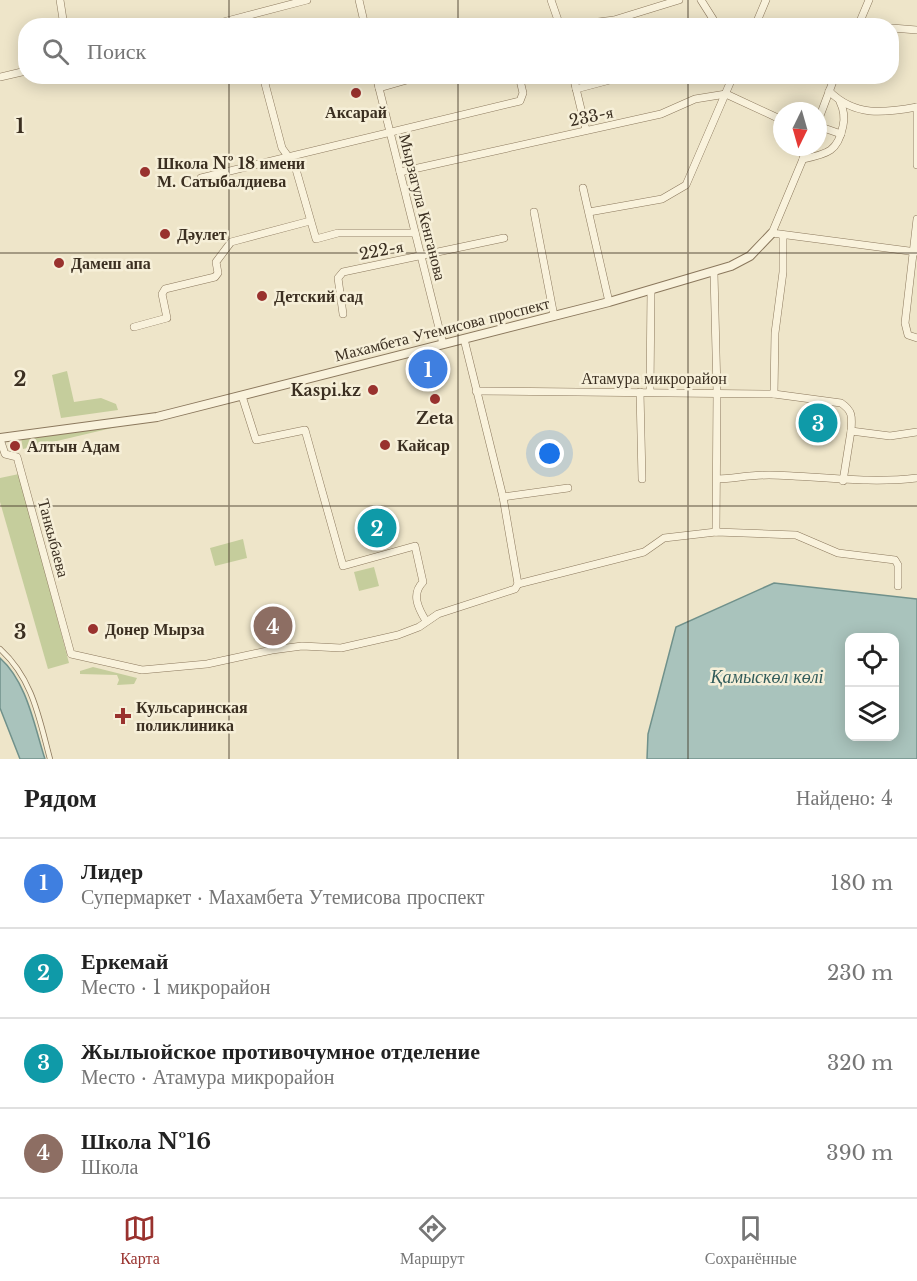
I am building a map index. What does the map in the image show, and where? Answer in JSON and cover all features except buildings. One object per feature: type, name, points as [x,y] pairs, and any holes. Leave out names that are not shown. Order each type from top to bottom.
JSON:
[{"type":"street","points":[[60,0],[63,18]]},
{"type":"street","points":[[239,18],[307,0]]},
{"type":"street","points":[[359,0],[363,18]]},
{"type":"street","points":[[551,0],[557,18]]},
{"type":"street","points":[[620,18],[679,0]]},
{"type":"street","points":[[701,0],[712,18]]},
{"type":"street","points":[[758,18],[766,0]]},
{"type":"street","points":[[861,18],[869,0]]},
{"type":"street","points":[[899,29],[917,30]]},
{"type":"street","points":[[0,77],[18,72]]},
{"type":"street","points":[[265,84],[287,156],[295,166],[316,239],[338,233],[415,233]]},
{"type":"street","name":"Мырзагула Кенганова","points":[[378,84],[443,344]]},
{"type":"street","points":[[379,88],[393,84]]},
{"type":"street","points":[[201,178],[390,130],[520,101],[523,93],[521,84]]},
{"type":"street","points":[[575,84],[586,130]]},
{"type":"street","points":[[576,89],[595,84]]},
{"type":"street","points":[[589,212],[663,199],[686,185],[730,84]]},
{"type":"street","points":[[825,102],[832,84]]},
{"type":"street","points":[[829,92],[840,102],[874,113],[891,113],[917,107],[917,165]]},
{"type":"street","points":[[726,94],[773,116]]},
{"type":"street","name":"233-я","points":[[400,172],[661,114],[695,99],[726,94]]},
{"type":"street","points":[[803,159],[832,150],[838,144],[844,113],[840,102]]},
{"type":"street","points":[[827,129],[841,134]]},
{"type":"street","points":[[804,156],[772,233],[915,252]]},
{"type":"street","points":[[583,188],[609,302]]},
{"type":"street","points":[[534,212],[554,316]]},
{"type":"street","points":[[917,219],[905,323],[908,335],[917,338]]},
{"type":"street","points":[[134,327],[167,318],[162,294],[165,289],[215,277],[218,273],[216,262],[231,242],[310,221]]},
{"type":"street","name":"Махамбета Утемисова проспект","points":[[0,439],[157,417],[609,302],[714,273],[750,256],[772,233]]},
{"type":"street","points":[[774,394],[775,333],[783,272],[783,235]]},
{"type":"street","name":"222-я","points":[[343,314],[339,274],[504,238]]},
{"type":"street","points":[[714,273],[718,479],[716,532]]},
{"type":"street","points":[[650,391],[651,290]]},
{"type":"street","points":[[243,396],[256,440],[305,430],[344,566],[415,546],[423,582],[417,590],[416,597],[426,621],[438,614],[515,589],[518,584],[503,497],[464,339]]},
{"type":"street","name":"Атамура микрорайон","points":[[476,391],[774,394],[831,401],[849,408],[852,416],[851,431]]},
{"type":"street","points":[[640,392],[642,479]]},
{"type":"street","points":[[843,481],[851,431],[890,436],[917,432]]},
{"type":"street","name":"Танкыбаева","points":[[0,439],[5,454],[17,457],[71,654],[142,670],[207,664],[282,649],[341,648],[363,644],[398,635],[426,621]]},
{"type":"street","points":[[718,479],[768,475],[843,481],[890,481],[917,478]]},
{"type":"street","points":[[503,497],[568,488]]},
{"type":"street","points":[[518,584],[644,552],[664,538],[716,532],[796,535],[838,553],[889,557],[898,565],[898,586]]},
{"type":"street","points":[[0,649],[23,675],[34,699],[50,759]]},
{"type":"green space","points":[[67,371],[74,402],[101,398],[116,404],[118,410],[61,418],[52,375]]},
{"type":"green space","points":[[133,423],[23,449],[21,438]]},
{"type":"green space","points":[[19,474],[69,663],[48,669],[0,502],[0,478]]},
{"type":"green space","points":[[243,539],[247,558],[215,566],[210,548]]},
{"type":"green space","points":[[374,567],[379,586],[359,591],[354,572]]},
{"type":"green space","points":[[93,667],[137,678],[134,684],[117,685],[119,680],[117,675],[80,674],[80,671]]},
{"type":"water","name":"Қамыскөл көлі","points":[[774,583],[917,599],[917,759],[647,759],[648,734],[676,627]]},
{"type":"water","points":[[0,658],[17,679],[23,692],[45,759],[20,759],[0,708]]},
{"type":"place","name":"Аксарай","points":[[356,93]]},
{"type":"place","name":"Школа № 18 имени М. Сатыбалдиева","points":[[145,172]]},
{"type":"place","name":"Дәулет","points":[[165,234]]},
{"type":"place","name":"Дамеш апа","points":[[59,263]]},
{"type":"place","name":"Детский сад","points":[[262,296]]},
{"type":"place","name":"Лидер","points":[[428,369]]},
{"type":"place","name":"Kaspi.kz","points":[[373,390]]},
{"type":"place","name":"Zeta","points":[[435,399]]},
{"type":"place","name":"Жылыойское противочумное отделение","points":[[818,423]]},
{"type":"place","name":"Кайсар","points":[[385,445]]},
{"type":"place","name":"Алтын Адам","points":[[15,446]]},
{"type":"place","name":"Еркемай","points":[[377,528]]},
{"type":"place","name":"Школа №16","points":[[273,626]]},
{"type":"place","name":"Донер Мырза","points":[[93,629]]},
{"type":"place","name":"Кульсаринская поликлиника","points":[[123,716]]}]
